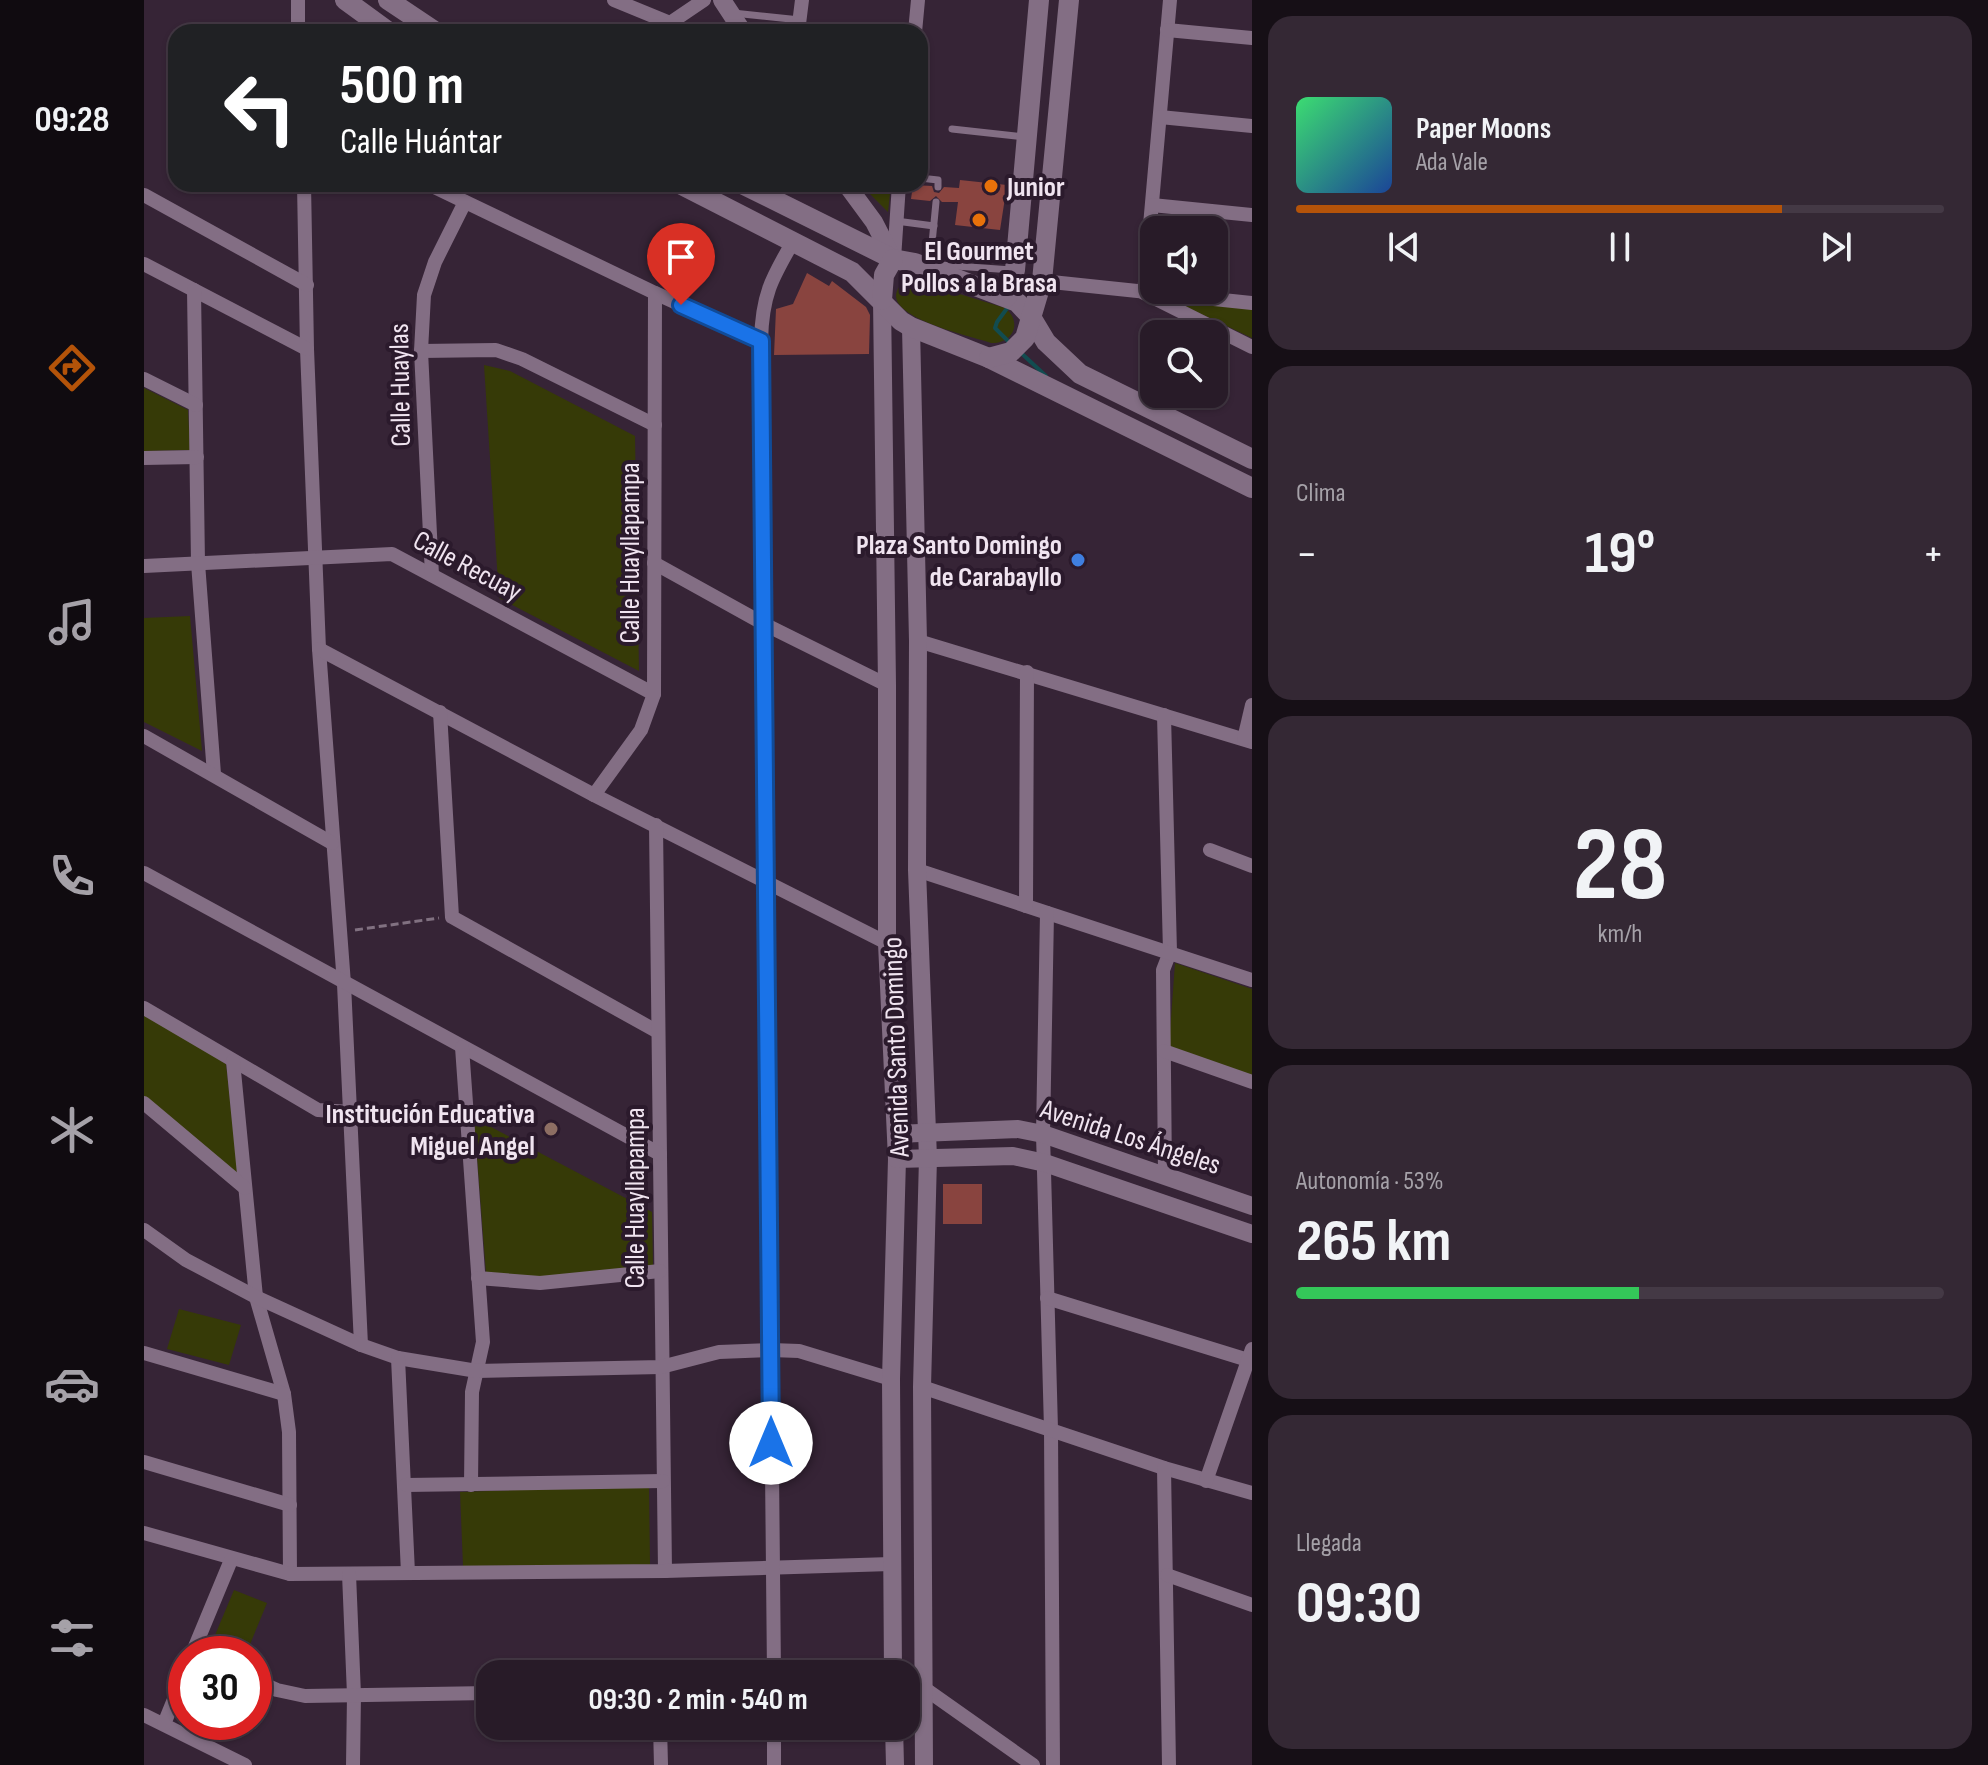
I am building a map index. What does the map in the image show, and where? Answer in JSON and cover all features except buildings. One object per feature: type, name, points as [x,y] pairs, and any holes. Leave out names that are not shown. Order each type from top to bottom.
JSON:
[{"type":"main road","points":[[345,0],[378,24]]},
{"type":"main road","points":[[388,0],[424,24]]},
{"type":"main road","points":[[1007,297],[1015,270],[1039,0]]},
{"type":"main road","points":[[989,358],[1011,352],[1021,344],[1042,281],[1069,0]]},
{"type":"main road","points":[[696,192],[852,272],[901,321],[911,327],[989,358],[1252,488]]},
{"type":"main road","points":[[758,192],[893,259],[922,263],[1017,302],[1031,317],[1046,342],[1080,374],[1252,459]]},
{"type":"main road","name":"Avenida Santo Domingo","points":[[882,300],[884,275],[893,259]]},
{"type":"street","points":[[298,0],[298,24]]},
{"type":"street","points":[[614,0],[660,24]]},
{"type":"street","points":[[673,24],[704,0]]},
{"type":"street","points":[[799,24],[802,0]]},
{"type":"street","points":[[916,24],[918,0]]},
{"type":"street","points":[[1151,216],[1170,0]]},
{"type":"street","points":[[726,6],[738,24]]},
{"type":"street","points":[[1167,30],[1252,38]]},
{"type":"street","points":[[1160,117],[1252,126]]},
{"type":"street","points":[[304,192],[319,649],[344,984],[361,1345]]},
{"type":"street","points":[[444,192],[761,341]]},
{"type":"street","points":[[852,192],[874,222],[893,259]]},
{"type":"street","points":[[893,259],[898,192]]},
{"type":"street","points":[[144,195],[307,285]]},
{"type":"street","name":"Calle Huaylas","points":[[432,575],[421,351],[424,295],[435,262],[465,202]]},
{"type":"street","points":[[1152,205],[1252,215]]},
{"type":"street","points":[[774,1660],[761,341],[762,306],[774,274],[794,240]]},
{"type":"street","points":[[144,264],[307,349]]},
{"type":"street","points":[[1042,281],[1140,293]]},
{"type":"street","points":[[194,290],[198,563],[214,774]]},
{"type":"street","name":"Calle Huayllapampa","points":[[594,795],[641,730],[654,694],[655,293]]},
{"type":"street","name":"Avenida Santo Domingo","points":[[882,300],[887,943],[897,1159],[891,1379],[893,1660]]},
{"type":"street","points":[[1228,301],[1252,303]]},
{"type":"street","points":[[1166,304],[1252,347]]},
{"type":"street","name":"Avenida Santo Domingo","points":[[911,327],[918,641],[917,870],[928,1158],[922,1387],[924,1765]]},
{"type":"street","points":[[421,351],[496,350],[522,359],[655,425]]},
{"type":"street","points":[[144,379],[196,405]]},
{"type":"street","points":[[144,458],[197,457]]},
{"type":"street","name":"Calle Recuay","points":[[144,566],[392,554],[654,694]]},
{"type":"street","points":[[654,563],[764,624],[887,685]]},
{"type":"street","points":[[918,641],[1248,741],[1252,705]]},
{"type":"street","points":[[319,649],[594,795],[887,943]]},
{"type":"street","points":[[1026,906],[1027,672]]},
{"type":"street","points":[[440,712],[452,917],[658,1032]]},
{"type":"street","points":[[1164,715],[1170,952],[1163,970],[1165,1176]]},
{"type":"street","points":[[144,736],[332,843]]},
{"type":"street","name":"Calle Huayllapampa","points":[[656,825],[665,1571]]},
{"type":"street","points":[[1210,850],[1252,866]]},
{"type":"street","points":[[917,870],[1252,980]]},
{"type":"street","points":[[144,873],[660,1154]]},
{"type":"street","points":[[1047,913],[1043,1134],[1051,1429],[1053,1765]]},
{"type":"street","points":[[144,1008],[318,1110],[351,1112]]},
{"type":"street","points":[[462,1047],[483,1342],[472,1392],[471,1485]]},
{"type":"street","points":[[1164,1051],[1252,1082]]},
{"type":"street","points":[[233,1061],[256,1297],[284,1394],[289,1432],[290,1574]]},
{"type":"street","points":[[144,1103],[245,1188]]},
{"type":"street","name":"Avenida Los Ángeles","points":[[896,1134],[1018,1129],[1043,1134],[1252,1206]]},
{"type":"street","name":"Avenida Los Ángeles","points":[[897,1159],[1013,1156],[1045,1163],[1252,1234]]},
{"type":"street","points":[[144,1230],[186,1260],[256,1297],[361,1345],[398,1358],[477,1371],[661,1367],[719,1352],[799,1351],[891,1379]]},
{"type":"street","points":[[478,1278],[540,1283],[660,1271]]},
{"type":"street","points":[[1047,1298],[1250,1355],[1206,1481]]},
{"type":"street","points":[[144,1353],[284,1394]]},
{"type":"street","points":[[398,1358],[408,1573]]},
{"type":"street","points":[[922,1387],[1164,1468],[1252,1493]]},
{"type":"street","points":[[144,1462],[290,1505]]},
{"type":"street","points":[[1164,1468],[1169,1765]]},
{"type":"street","points":[[406,1485],[663,1481]]},
{"type":"street","points":[[144,1533],[231,1560],[290,1574],[665,1571],[891,1564]]},
{"type":"street","points":[[200,1636],[231,1560]]},
{"type":"street","points":[[349,1574],[354,1695],[353,1765]]},
{"type":"street","points":[[1167,1575],[1252,1605]]},
{"type":"street","points":[[272,1688],[305,1696],[476,1693]]},
{"type":"street","points":[[924,1688],[1033,1765]]},
{"type":"street","points":[[164,1724],[168,1714]]},
{"type":"street","points":[[144,1715],[245,1765]]},
{"type":"street","points":[[660,1740],[661,1765]]},
{"type":"street","points":[[774,1740],[774,1765]]},
{"type":"street","points":[[894,1740],[895,1765]]},
{"type":"lane","points":[[726,6],[792,24]]},
{"type":"lane","points":[[952,129],[1025,137]]},
{"type":"lane","points":[[928,179],[938,180],[938,187]]},
{"type":"lane","points":[[936,202],[934,226],[922,263],[1015,270]]},
{"type":"lane","points":[[896,221],[934,226]]},
{"type":"path","points":[[340,933],[452,917]]},
{"type":"green space","points":[[868,192],[890,192],[888,212]]},
{"type":"green space","points":[[911,279],[1005,308],[1014,320],[1013,331],[1005,340],[991,343],[917,317],[904,310],[897,301],[898,289]]},
{"type":"green space","points":[[1180,304],[1252,308],[1252,338],[1228,327],[1228,320],[1214,320]]},
{"type":"green space","points":[[484,365],[510,371],[635,436],[639,671],[499,598]]},
{"type":"green space","points":[[144,388],[188,410],[190,450],[144,451]]},
{"type":"green space","points":[[190,616],[202,751],[144,722],[144,618]]},
{"type":"green space","points":[[1175,963],[1252,989],[1252,1075],[1169,1046]]},
{"type":"green space","points":[[144,1013],[226,1064],[238,1174],[144,1096]]},
{"type":"green space","points":[[474,1118],[652,1212],[653,1265],[539,1277],[486,1273]]},
{"type":"green space","points":[[179,1309],[241,1325],[229,1365],[167,1349]]},
{"type":"green space","points":[[649,1485],[650,1565],[463,1566],[460,1492]]},
{"type":"green space","points":[[234,1590],[267,1603],[253,1636],[215,1636]]},
{"type":"waterway","points":[[1008,307],[995,328],[1011,344]]},
{"type":"waterway","points":[[1020,352],[1046,376]]},
{"type":"place","name":"Junior","points":[[991,186]]},
{"type":"place","name":"El Gourmet Pollos a la Brasa","points":[[979,220]]},
{"type":"place","name":"Plaza Santo Domingo de Carabayllo","points":[[1078,560]]},
{"type":"place","name":"Institución Educativa Miguel Angel","points":[[551,1129]]},
{"type":"route","points":[[681,305],[761,341],[771,1443]]}]
